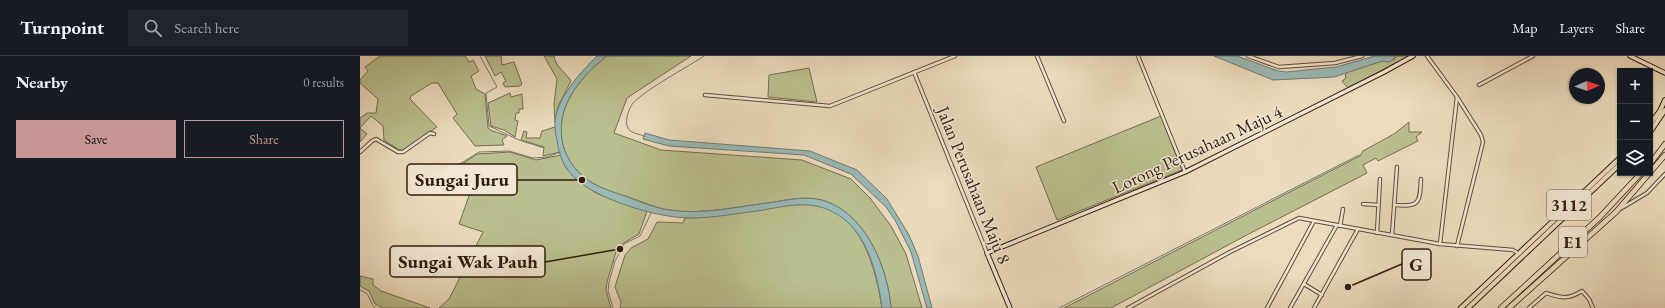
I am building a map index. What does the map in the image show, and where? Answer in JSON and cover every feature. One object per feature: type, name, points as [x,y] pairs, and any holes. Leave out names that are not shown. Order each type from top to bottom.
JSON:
[{"type":"highway","points":[[1653,160],[1665,144]]},
{"type":"highway","name":"E1","points":[[1509,308],[1616,212],[1665,155]]},
{"type":"highway","name":"E1","points":[[1501,308],[1600,217],[1638,176]]},
{"type":"main road","points":[[1653,120],[1660,111],[1665,100]]},
{"type":"main road","points":[[1653,128],[1665,110]]},
{"type":"main road","name":"3112","points":[[1461,308],[1617,161]]},
{"type":"main road","points":[[1468,308],[1617,167]]},
{"type":"street","points":[[705,95],[830,106],[955,56]]},
{"type":"street","points":[[1037,56],[1064,121]]},
{"type":"street","points":[[1138,56],[1185,172]]},
{"type":"street","points":[[1248,56],[1279,67],[1335,63],[1362,56]]},
{"type":"street","name":"Lorong Perusahaan Maju 4","points":[[987,252],[1185,172],[1413,56]]},
{"type":"street","points":[[1427,56],[1457,97],[1481,135],[1483,142],[1456,246]]},
{"type":"street","points":[[1479,85],[1533,56]]},
{"type":"street","points":[[1630,56],[1665,73]]},
{"type":"street","name":"Jalan Perusahaan Maju 8","points":[[914,72],[1010,308]]},
{"type":"street","points":[[1440,244],[1457,97]]},
{"type":"street","points":[[360,152],[372,141],[376,140],[398,152],[403,152],[430,133],[434,134]]},
{"type":"street","points":[[1392,235],[1397,167]]},
{"type":"street","points":[[1616,212],[1647,193],[1665,174]]},
{"type":"street","points":[[1377,233],[1380,179]]},
{"type":"street","points":[[1394,205],[1408,206],[1416,204],[1419,200],[1421,179]]},
{"type":"street","points":[[1363,204],[1378,205]]},
{"type":"street","points":[[1290,308],[1338,226],[1343,209]]},
{"type":"street","points":[[1130,308],[1227,253],[1298,218],[1440,244],[1513,250],[1522,257]]},
{"type":"street","points":[[1267,308],[1314,221]]},
{"type":"street","points":[[1314,308],[1358,229]]},
{"type":"street","points":[[1304,284],[1322,295]]},
{"type":"street","points":[[1529,308],[1546,293],[1566,298],[1572,297],[1582,291],[1589,299],[1593,308]]},
{"type":"green space","points":[[380,56],[465,56],[469,62],[473,60],[479,71],[471,76],[476,89],[485,94],[488,128],[492,131],[507,136],[502,140],[504,145],[475,146],[453,118],[457,114],[438,83],[432,83],[411,96],[410,99],[437,127],[403,150],[399,150],[384,140],[383,126],[371,116],[360,128],[360,118],[367,113],[376,113],[378,99],[360,83],[360,80],[368,71],[365,67]]},
{"type":"green space","points":[[485,56],[501,56],[502,65],[514,62],[522,84],[520,86],[505,87],[503,83],[506,81],[501,72],[495,76]]},
{"type":"green space","points":[[544,56],[554,56],[558,66],[571,81],[558,106],[555,123],[554,104],[557,79]]},
{"type":"green space","points":[[607,56],[691,56],[627,98],[614,133],[661,150],[802,160],[851,179],[870,198],[891,226],[906,254],[922,308],[891,308],[886,278],[874,247],[855,221],[843,211],[823,200],[799,198],[694,212],[669,210],[606,190],[587,179],[574,167],[567,156],[563,145],[561,131],[562,119],[571,95],[578,84]]},
{"type":"green space","points":[[1396,56],[1409,56],[1348,88],[1342,81],[1346,78],[1345,75],[1349,71],[1382,61],[1394,60]]},
{"type":"green space","points":[[809,68],[817,102],[768,97],[769,75]]},
{"type":"green space","points":[[510,93],[511,97],[522,94],[523,109],[519,109],[519,113],[516,113],[515,120],[518,121],[515,137],[504,130],[491,126],[488,103]]},
{"type":"green space","points":[[1161,116],[1182,170],[1057,220],[1036,167]]},
{"type":"green space","points":[[1409,122],[1409,132],[1422,132],[1416,137],[1418,141],[1378,161],[1376,158],[1363,165],[1367,173],[1243,237],[1111,308],[1064,308],[1360,156],[1363,151],[1394,134]]},
{"type":"green space","points":[[555,127],[560,152],[543,156],[544,147],[521,140],[524,131],[527,132],[526,138],[540,138],[542,131]]},
{"type":"green space","points":[[360,128],[367,134],[360,142]]},
{"type":"green space","points":[[510,152],[536,160],[561,155],[566,168],[594,192],[647,211],[639,234],[622,244],[616,252],[606,290],[611,308],[439,308],[449,299],[483,232],[459,224],[475,179],[463,171],[456,172],[455,169],[477,154]]},
{"type":"green space","points":[[790,205],[815,205],[831,210],[845,219],[864,244],[875,276],[882,308],[620,308],[621,302],[615,287],[625,255],[631,248],[648,239],[657,222],[683,223],[685,218],[725,215]]},
{"type":"green space","points":[[360,276],[373,279],[373,285],[381,291],[430,308],[383,308],[375,304],[369,291],[360,286]]},
{"type":"water","points":[[597,56],[607,56],[578,84],[571,95],[562,119],[561,131],[565,151],[570,162],[582,176],[605,189],[669,210],[694,212],[799,198],[823,200],[843,211],[855,221],[874,247],[886,278],[891,308],[882,308],[873,266],[862,240],[853,228],[831,211],[814,206],[797,205],[714,217],[673,217],[648,212],[612,200],[594,191],[575,178],[565,166],[559,151],[555,119],[567,90]]},
{"type":"water","points":[[1214,56],[1237,56],[1278,71],[1286,72],[1336,67],[1375,56],[1396,56],[1390,62],[1382,61],[1334,77],[1273,80]]},
{"type":"water","points":[[645,133],[669,140],[810,151],[857,170],[887,199],[909,235],[918,256],[932,308],[927,308],[911,252],[895,220],[886,207],[851,174],[804,155],[669,146],[643,139]]},
{"type":"waterway","points":[[480,56],[497,87],[486,93],[489,126],[519,140],[544,148]]},
{"type":"waterway","points":[[644,136],[629,130],[627,125],[628,115],[632,104],[649,90],[704,56]]},
{"type":"waterway","points":[[458,165],[479,152],[509,151],[533,158],[547,157],[561,152]]},
{"type":"waterway","points":[[1059,308],[1359,155]]},
{"type":"waterway","points":[[613,308],[608,291],[615,261],[624,244],[640,236],[651,213]]},
{"type":"waterway","points":[[360,290],[368,296],[375,308]]},
{"type":"place","name":"Sungai Juru","points":[[582,180]]},
{"type":"place","name":"Sungai Wak Pauh","points":[[620,249]]},
{"type":"place","name":"G","points":[[1348,287]]}]
